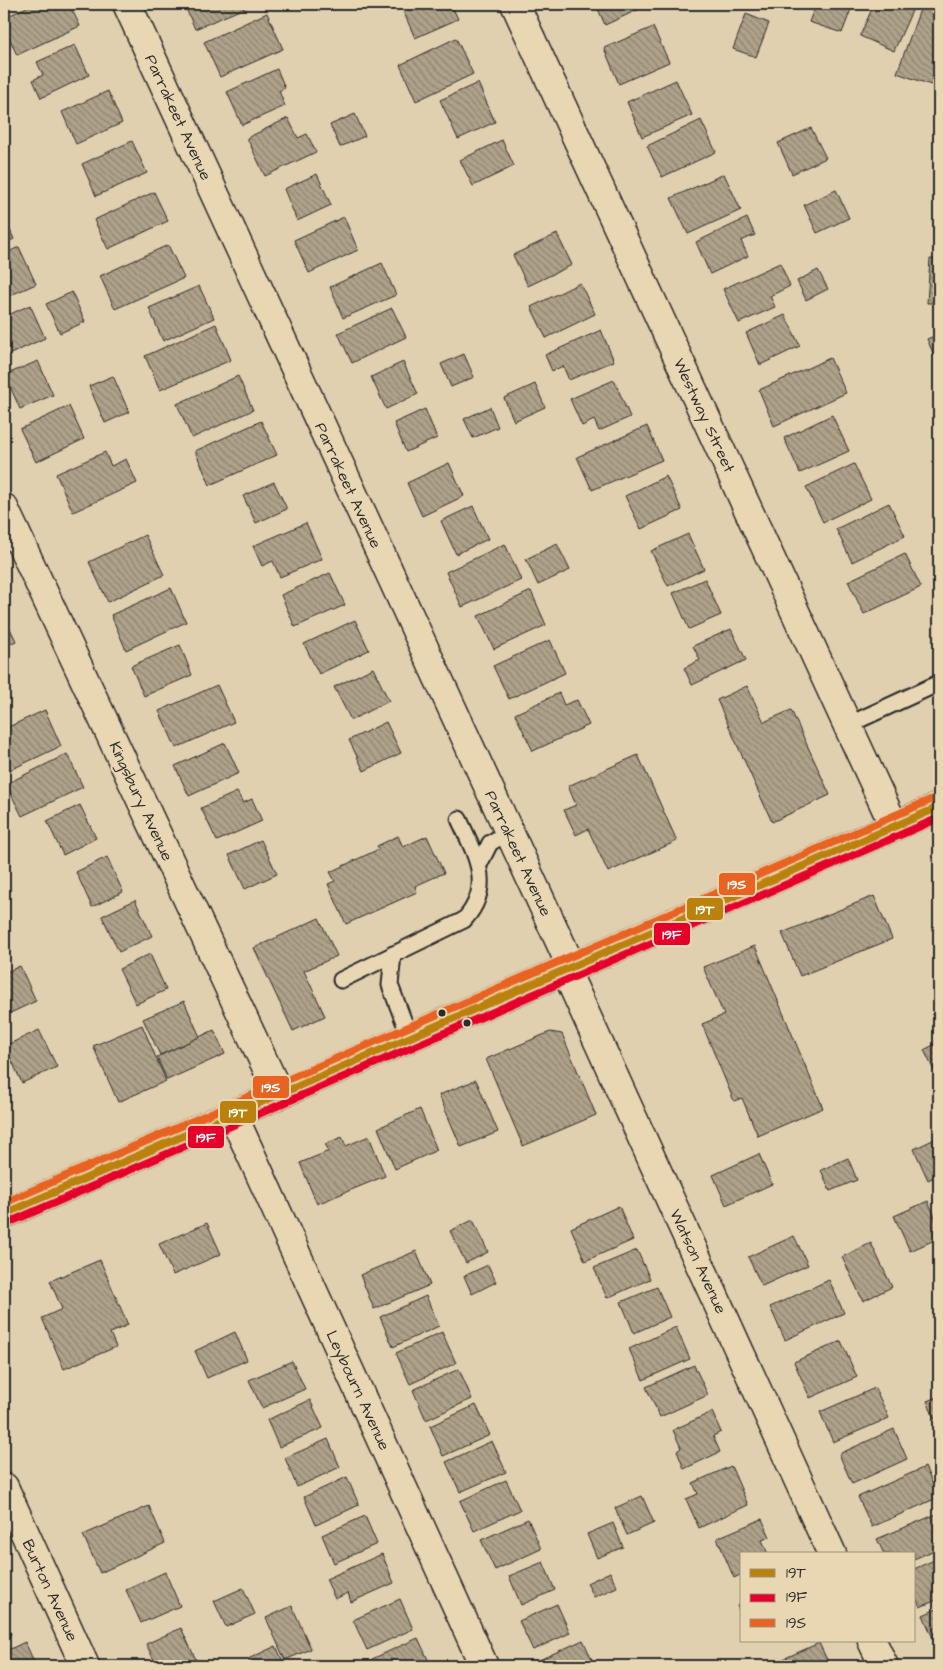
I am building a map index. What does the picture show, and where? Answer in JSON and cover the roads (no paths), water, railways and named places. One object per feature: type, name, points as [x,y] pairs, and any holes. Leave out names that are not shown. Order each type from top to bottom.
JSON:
[{"type":"street","name":"Parrakeet Avenue","points":[[127,4],[509,832],[568,967]]},
{"type":"street","name":"Westway Street","points":[[515,4],[894,826]]},
{"type":"street","name":"Kingsbury Avenue","points":[[4,508],[280,1094]]},
{"type":"street","points":[[6,1208],[280,1094],[939,807]]},
{"type":"street","name":"Watson Avenue","points":[[568,967],[831,1552]]},
{"type":"street","name":"Leybourn Avenue","points":[[233,1114],[484,1666]]},
{"type":"street","name":"Burton Avenue","points":[[4,1487],[85,1666]]},
{"type":"street","points":[[872,1642],[884,1666]]},
{"type":"lane","points":[[848,725],[939,683]]},
{"type":"lane","points":[[341,980],[464,920],[476,908],[480,884],[480,863],[459,819]]},
{"type":"lane","points":[[480,863],[490,843],[509,832]]},
{"type":"lane","points":[[393,954],[390,984],[410,1038]]}]
